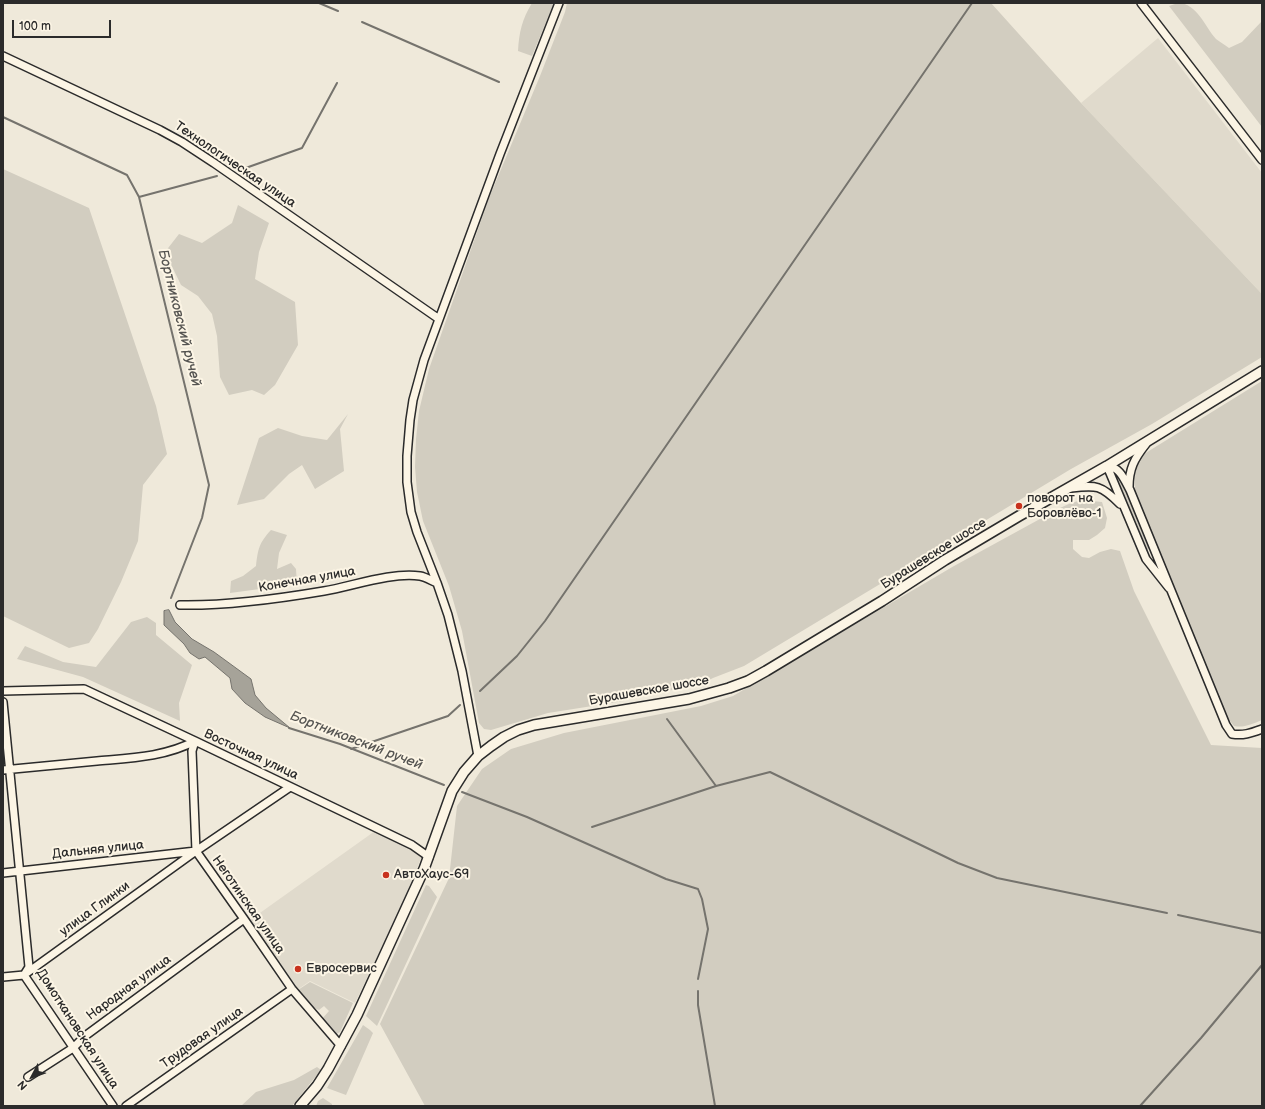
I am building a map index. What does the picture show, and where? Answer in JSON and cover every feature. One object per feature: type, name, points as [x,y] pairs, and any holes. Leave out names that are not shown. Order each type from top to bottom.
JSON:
[{"type":"main road","name":"Бурашевское шоссе","points":[[300,1106],[317,1086],[341,1046],[375,978],[429,857],[454,786],[478,756],[491,746],[518,730],[534,725],[690,699],[748,681],[882,601],[966,548],[1107,466],[1262,371]]},
{"type":"street","points":[[478,756],[462,671],[448,615],[414,522],[408,488],[407,456],[413,400],[424,360],[439,319],[500,154],[559,3]]},
{"type":"street","points":[[1141,3],[1262,160]]},
{"type":"street","name":"Технологическая улица","points":[[3,56],[160,130],[182,142],[439,319]]},
{"type":"street","points":[[1130,490],[1129,479],[1136,456],[1148,441]]},
{"type":"street","points":[[1169,588],[1146,559],[1107,466],[1113,466],[1121,473],[1130,490],[1226,725],[1232,734],[1240,735],[1262,729]]},
{"type":"street","points":[[1068,488],[1099,488],[1109,492],[1123,507]]},
{"type":"street","name":"Конечная улица","points":[[180,605],[255,601],[326,591],[390,577],[421,576],[437,583]]},
{"type":"street","points":[[3,691],[84,689],[195,741],[192,751],[196,851]]},
{"type":"street","name":"Домоткановская улица","points":[[3,702],[7,770],[20,871],[29,967],[24,975],[113,1106]]},
{"type":"street","name":"Восточная улица","points":[[7,770],[160,754],[185,747],[195,741],[412,845],[429,857]]},
{"type":"street","name":"улица Глинки","points":[[24,975],[196,851],[290,787]]},
{"type":"street","name":"Дальняя улица","points":[[3,873],[196,851]]},
{"type":"street","name":"Неготинская улица","points":[[196,851],[292,989],[341,1046]]},
{"type":"street","name":"Народная улица","points":[[28,1077],[74,1048],[85,1036],[244,919]]},
{"type":"street","points":[[3,977],[24,975]]},
{"type":"street","name":"Трудовая улица","points":[[126,1106],[292,989]]},
{"type":"shaded area","points":[[532,3],[554,3],[532,56],[518,51],[522,26]]},
{"type":"shaded area","points":[[567,3],[991,3],[1081,103],[1262,294],[1262,357],[1152,424],[1071,469],[744,666],[713,678],[698,686],[641,695],[627,694],[624,701],[548,713],[491,730],[484,729],[479,723],[462,631],[449,586],[423,521],[417,492],[415,467],[419,411],[429,369],[489,198],[540,76],[565,12]]},
{"type":"shaded area","points":[[1178,3],[1185,4],[1195,11],[1216,39],[1229,48],[1242,42],[1262,21],[1262,127],[1169,6]]},
{"type":"shaded area","points":[[1158,38],[1262,173],[1262,294],[1081,103]]},
{"type":"shaded area","points":[[3,169],[89,208],[156,406],[167,454],[143,485],[138,541],[121,582],[98,629],[89,643],[69,648],[3,616]]},
{"type":"shaded area","points":[[238,205],[269,223],[259,252],[255,279],[295,302],[298,345],[275,385],[264,395],[252,390],[229,395],[220,377],[217,336],[212,314],[198,296],[181,285],[165,252],[179,234],[202,243],[232,223]]},
{"type":"shaded area","points":[[1262,381],[1262,720],[1248,725],[1234,726],[1227,717],[1135,491],[1135,476],[1138,463],[1144,454]]},
{"type":"shaded area","points":[[348,414],[340,429],[344,471],[315,489],[302,465],[289,474],[264,499],[237,505],[259,438],[278,428],[302,436],[327,440]]},
{"type":"shaded area","points":[[1116,474],[1120,476],[1149,548],[1148,550],[1146,549],[1116,478]]},
{"type":"shaded area","points":[[1082,500],[1102,502],[1107,518],[1105,528],[1097,535],[1089,540],[1073,540],[1073,549],[1082,557],[1089,558],[1100,552],[1111,549],[1120,551],[1134,591],[1211,745],[1262,748],[1262,1106],[425,1106],[380,1024],[449,878],[457,806],[482,769],[511,749],[564,733],[701,706],[733,696],[954,566],[1060,508]]},
{"type":"shaded area","points":[[271,530],[287,535],[279,553],[277,569],[291,563],[296,569],[297,584],[230,593],[231,581],[243,576],[256,566],[260,546]]},
{"type":"shaded area","points":[[169,610],[175,622],[192,639],[214,652],[251,679],[255,695],[266,708],[290,728],[265,717],[245,703],[232,689],[230,678],[205,657],[199,659],[190,653],[184,644],[164,625],[164,611]]},
{"type":"shaded area","points":[[147,617],[156,623],[156,635],[192,665],[179,703],[180,721],[83,677],[17,659],[25,646],[63,662],[96,667],[131,622]]},
{"type":"shaded area","points":[[375,831],[410,848],[422,856],[400,909],[355,1003],[310,981],[297,990],[250,920]]},
{"type":"shaded area","points":[[426,885],[429,886],[437,897],[377,1026],[366,1016]]},
{"type":"shaded area","points":[[310,982],[353,1003],[340,1032],[335,1035],[321,1020],[329,1011],[324,1006],[319,1010],[310,1006],[298,990]]},
{"type":"shaded area","points":[[363,1025],[373,1033],[346,1095],[327,1088]]},
{"type":"shaded area","points":[[317,1067],[321,1070],[292,1106],[241,1106],[256,1092],[294,1080]]},
{"type":"shaded area","points":[[323,1098],[332,1104],[332,1106],[316,1106],[318,1101]]},
{"type":"waterway","points":[[319,3],[338,11]]},
{"type":"waterway","points":[[480,691],[517,656],[545,621],[972,3]]},
{"type":"waterway","points":[[362,22],[499,82]]},
{"type":"waterway","points":[[240,170],[302,148],[337,83]]},
{"type":"waterway","name":"Бортниковский ручей","points":[[3,117],[127,175],[139,197],[209,485],[202,518],[171,598]]},
{"type":"waterway","points":[[139,197],[217,176]]},
{"type":"waterway","points":[[351,749],[448,716],[460,705]]},
{"type":"waterway","points":[[667,719],[716,786]]},
{"type":"waterway","name":"Бортниковский ручей","points":[[289,728],[340,744],[444,785]]},
{"type":"waterway","points":[[592,827],[716,786],[770,772],[958,863],[997,878],[1167,913]]},
{"type":"waterway","name":"Бортниковский ручей","points":[[462,792],[527,817],[666,879],[698,889],[702,899],[708,929],[698,979]]},
{"type":"waterway","points":[[1178,915],[1262,933]]},
{"type":"waterway","points":[[1140,1106],[1201,1038],[1262,965]]},
{"type":"waterway","points":[[698,991],[698,1005],[715,1106]]},
{"type":"place","name":"поворот на Боровлёво-1","points":[[1019,506]]},
{"type":"place","name":"АвтоХаус-69","points":[[386,875]]},
{"type":"place","name":"Евросервис","points":[[298,969]]}]
